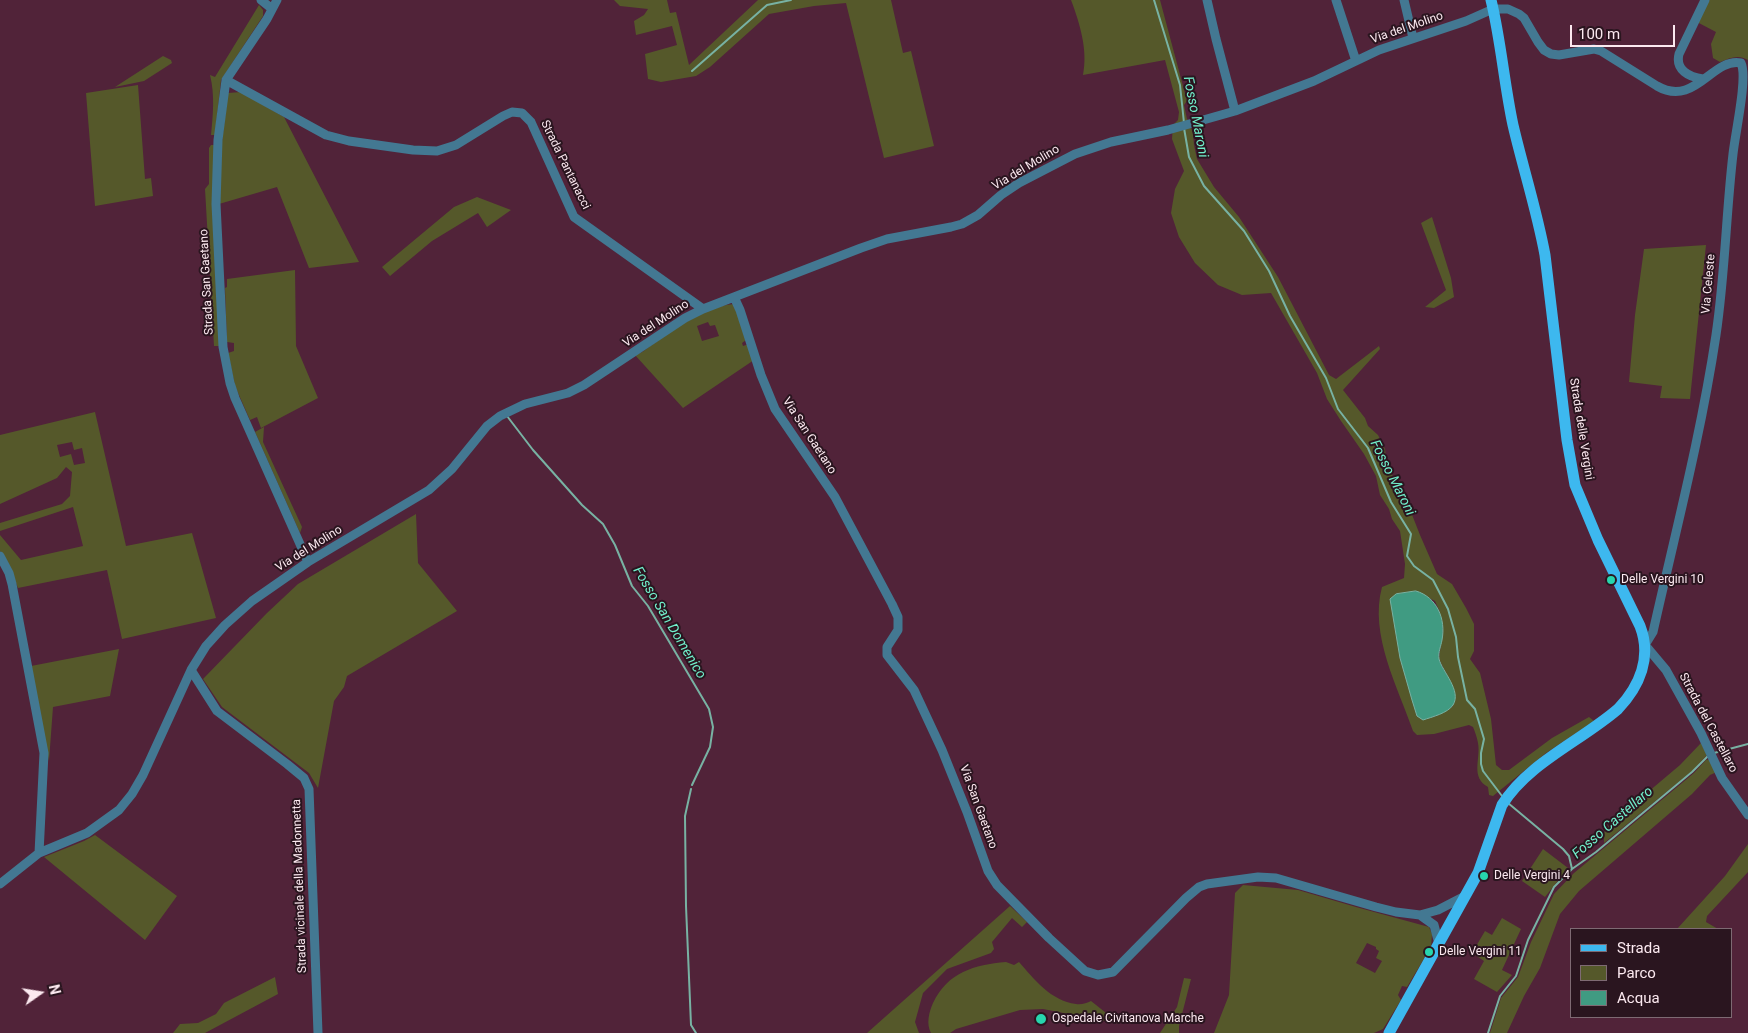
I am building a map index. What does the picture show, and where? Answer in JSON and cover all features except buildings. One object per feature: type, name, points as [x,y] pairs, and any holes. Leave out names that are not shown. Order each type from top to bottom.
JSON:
[{"type":"main road","name":"Strada delle Vergini","points":[[1389,1033],[1467,894],[1486,853],[1502,805],[1512,790],[1538,767],[1609,717],[1627,700],[1643,669],[1645,655],[1643,632],[1638,619],[1598,540],[1575,485],[1567,440],[1545,255],[1513,125],[1492,5]]},
{"type":"street","points":[[261,0],[274,4]]},
{"type":"street","points":[[1207,0],[1235,111]]},
{"type":"street","points":[[1336,0],[1356,61]]},
{"type":"street","points":[[1404,0],[1414,38]]},
{"type":"street","points":[[1492,5],[1508,9],[1524,18],[1544,50],[1551,54],[1566,54],[1587,49],[1601,51],[1657,86],[1676,91],[1697,85],[1703,79],[1686,74],[1680,68],[1678,61],[1679,54],[1705,0]]},
{"type":"street","name":"Strada San Gaetano","points":[[274,4],[267,19],[226,80],[218,140],[216,204],[223,347],[226,367],[235,398],[308,562]]},
{"type":"street","name":"Via del Molino","points":[[0,884],[40,853],[87,833],[119,810],[143,776],[191,670],[206,646],[225,625],[252,601],[308,562],[428,490],[458,462],[480,433],[500,416],[524,404],[568,393],[584,385],[685,318],[703,309],[861,248],[887,240],[962,224],[978,215],[1001,195],[1075,154],[1111,142],[1168,130],[1235,111],[1314,81],[1379,50],[1466,21],[1492,5]]},
{"type":"street","name":"Via Celeste","points":[[1645,645],[1654,632],[1710,368],[1721,299],[1733,155],[1746,111],[1747,79],[1745,68],[1741,63],[1733,62],[1724,65],[1703,79]]},
{"type":"street","name":"Strada Pantanacci","points":[[226,80],[336,139],[412,150],[437,151],[447,148],[470,137],[503,116],[512,112],[522,113],[531,122],[574,217],[703,309]]},
{"type":"street","name":"Via San Gaetano","points":[[734,297],[740,310],[760,375],[776,409],[835,497],[898,617],[898,630],[887,647],[887,655],[893,665],[912,685],[934,732],[967,812],[988,871],[997,885],[1049,938],[1085,971],[1098,975],[1113,972],[1186,898],[1199,887],[1207,884],[1258,878],[1276,878],[1376,907],[1420,915],[1438,910],[1467,894]]},
{"type":"street","points":[[0,556],[9,573],[12,584],[44,753],[40,853]]},
{"type":"street","name":"Strada del Castellaro","points":[[1645,645],[1666,670],[1722,778],[1748,815]]},
{"type":"street","name":"Strada vicinale della Madonnetta","points":[[191,670],[217,711],[304,778],[309,789],[318,1033]]},
{"type":"street","points":[[1438,910],[1445,915],[1451,924],[1434,925],[1440,944]]},
{"type":"street","name":"Via San Gaetano","points":[[1420,915],[1434,925]]},
{"type":"green space","points":[[614,0],[667,0],[670,13],[676,12],[689,65],[758,0],[891,0],[903,53],[911,51],[934,146],[884,158],[846,3],[814,6],[769,14],[710,67],[696,76],[661,82],[648,79],[645,54],[677,45],[672,26],[636,35],[634,21],[644,15],[648,9],[620,6]]},
{"type":"green space","points":[[1071,0],[1160,0],[1187,101],[1184,105],[1193,134],[1197,159],[1214,187],[1239,217],[1278,277],[1329,375],[1336,379],[1379,346],[1380,349],[1343,390],[1365,418],[1368,426],[1378,435],[1385,449],[1387,465],[1409,507],[1437,574],[1452,584],[1474,624],[1474,651],[1470,659],[1480,673],[1491,719],[1496,765],[1502,770],[1509,770],[1552,738],[1589,717],[1594,721],[1546,753],[1493,796],[1489,795],[1488,787],[1479,778],[1477,767],[1479,749],[1473,727],[1469,725],[1434,734],[1417,735],[1413,731],[1393,679],[1382,642],[1379,624],[1379,605],[1382,587],[1404,578],[1405,564],[1400,531],[1380,495],[1376,476],[1364,454],[1327,399],[1317,373],[1271,293],[1242,295],[1218,285],[1195,263],[1179,237],[1171,213],[1175,189],[1184,171],[1172,139],[1173,125],[1178,120],[1179,112],[1165,60],[1083,75],[1084,47]],"holes":[[[1416,591],[1435,601],[1443,628],[1439,659],[1451,683],[1453,706],[1434,717],[1417,716],[1400,658],[1395,626],[1408,593]]]},
{"type":"green space","points":[[1705,0],[1748,0],[1748,60],[1737,57],[1720,62],[1713,58],[1711,44],[1716,32],[1695,21]]},
{"type":"green space","points":[[259,5],[263,10],[263,16],[221,80],[215,135],[211,135],[213,98],[210,75],[215,77]]},
{"type":"green space","points":[[163,56],[171,60],[172,63],[144,81],[115,87]]},
{"type":"green space","points":[[138,85],[145,179],[151,178],[153,196],[95,206],[86,93]]},
{"type":"green space","points":[[241,92],[284,117],[359,262],[309,268],[277,187],[219,204],[222,141],[228,93]]},
{"type":"green space","points":[[211,145],[215,145],[221,346],[214,346],[205,189],[209,184],[209,148]]},
{"type":"green space","points":[[477,197],[511,210],[487,227],[478,213],[432,241],[390,276],[382,267],[454,207]]},
{"type":"green space","points":[[1432,217],[1451,278],[1454,297],[1434,308],[1425,307],[1446,290],[1421,223]]},
{"type":"green space","points":[[1706,245],[1690,399],[1660,398],[1662,386],[1629,382],[1635,315],[1644,249]]},
{"type":"green space","points":[[295,270],[296,346],[318,398],[261,428],[257,417],[250,420],[235,386],[228,353],[234,351],[234,343],[227,342],[225,288],[227,287],[227,279]]},
{"type":"green space","points":[[734,304],[746,340],[742,343],[743,346],[749,344],[754,360],[683,408],[635,355],[686,321],[722,306]],"holes":[[[708,322],[710,326],[715,325],[719,336],[702,341],[697,326]]]},
{"type":"green space","points":[[95,412],[126,546],[192,533],[216,618],[122,639],[107,570],[18,588],[6,559],[0,551],[0,535],[21,560],[83,546],[73,507],[0,531],[0,523],[62,504],[70,496],[72,472],[66,467],[57,478],[0,504],[0,435]],"holes":[[[72,442],[74,450],[82,448],[85,463],[74,465],[71,454],[60,457],[57,445]]]},
{"type":"green space","points":[[264,427],[263,442],[302,527],[300,533],[255,432]]},
{"type":"green space","points":[[416,514],[418,563],[457,611],[347,676],[344,687],[334,701],[318,788],[309,773],[222,707],[203,679],[298,584]]},
{"type":"green space","points":[[119,649],[110,696],[53,707],[49,761],[31,666]]},
{"type":"green space","points":[[1701,743],[1707,755],[1692,771],[1604,843],[1604,833],[1609,825],[1680,765]]},
{"type":"green space","points":[[1712,759],[1719,771],[1710,775],[1692,794],[1579,891],[1560,914],[1540,968],[1524,996],[1507,1033],[1490,1033],[1501,998],[1518,977],[1531,942],[1554,894],[1574,873],[1694,773],[1706,760]]},
{"type":"green space","points":[[95,835],[177,896],[145,940],[44,857]]},
{"type":"green space","points":[[1748,844],[1748,872],[1707,916],[1706,922],[1716,928],[1678,928],[1725,876]]},
{"type":"green space","points":[[1543,849],[1568,868],[1545,897],[1522,881]]},
{"type":"green space","points":[[1243,885],[1298,890],[1429,927],[1432,934],[1431,947],[1407,987],[1402,986],[1398,995],[1401,1000],[1383,1029],[1374,1033],[1214,1033],[1229,995],[1235,893]],"holes":[[[1367,943],[1376,947],[1379,951],[1376,958],[1382,961],[1375,973],[1356,963]]]},
{"type":"green space","points":[[1010,906],[1027,922],[1022,927],[1012,918],[992,942],[994,949],[991,953],[947,969],[923,993],[915,1022],[919,1033],[867,1033]]},
{"type":"green space","points":[[1502,918],[1521,929],[1502,970],[1512,975],[1497,992],[1474,979],[1484,961],[1472,953],[1485,931],[1492,935]]},
{"type":"green space","points":[[1006,962],[1014,965],[1019,962],[1044,988],[1059,999],[1078,1004],[1091,1001],[1120,1024],[1043,1009],[1020,1010],[956,1029],[950,1033],[931,1033],[928,1022],[930,1010],[939,992],[946,984],[954,977],[973,968]]},
{"type":"green space","points":[[275,977],[278,994],[205,1033],[173,1033],[180,1024],[198,1023],[216,1014],[224,1003]]},
{"type":"green space","points":[[1184,978],[1191,979],[1179,1026],[1179,1033],[1160,1033],[1177,1007]]},
{"type":"water","points":[[1416,591],[1429,598],[1435,604],[1441,617],[1443,632],[1439,659],[1455,694],[1451,708],[1423,720],[1417,716],[1400,658],[1390,599],[1396,594]]},
{"type":"waterway","points":[[692,71],[767,5],[791,0]]},
{"type":"waterway","name":"Fosso Maroni","points":[[1154,0],[1180,85],[1184,123]]},
{"type":"waterway","name":"Fosso Maroni","points":[[1184,128],[1189,157],[1204,186],[1244,231],[1269,271],[1290,316],[1326,378],[1338,409],[1368,448],[1391,502],[1411,534],[1407,556],[1414,566],[1433,580],[1448,609],[1456,637],[1467,700],[1475,709],[1484,739],[1481,753],[1483,771],[1502,796]]},
{"type":"waterway","name":"Fosso San Domenico","points":[[507,416],[533,450],[582,505],[603,524],[615,545],[632,586],[648,606],[709,709],[713,727],[710,747],[692,785]]},
{"type":"waterway","name":"Fosso Castellaro","points":[[1714,753],[1748,744]]},
{"type":"waterway","name":"Fosso Castellaro","points":[[1488,1033],[1500,996],[1516,976],[1528,940],[1554,887],[1572,869],[1596,852],[1692,772],[1708,756]]},
{"type":"waterway","name":"Fosso San Domenico","points":[[691,789],[685,816],[686,906],[691,1025],[696,1033]]},
{"type":"waterway","name":"Fosso Maroni","points":[[1508,803],[1563,849],[1569,856],[1572,869]]},
{"type":"place","name":"Delle Vergini 10","points":[[1611,580]]},
{"type":"place","name":"Delle Vergini 4","points":[[1484,876]]},
{"type":"place","name":"Delle Vergini 11","points":[[1429,952]]},
{"type":"place","name":"Ospedale Civitanova Marche","points":[[1041,1019]]}]
